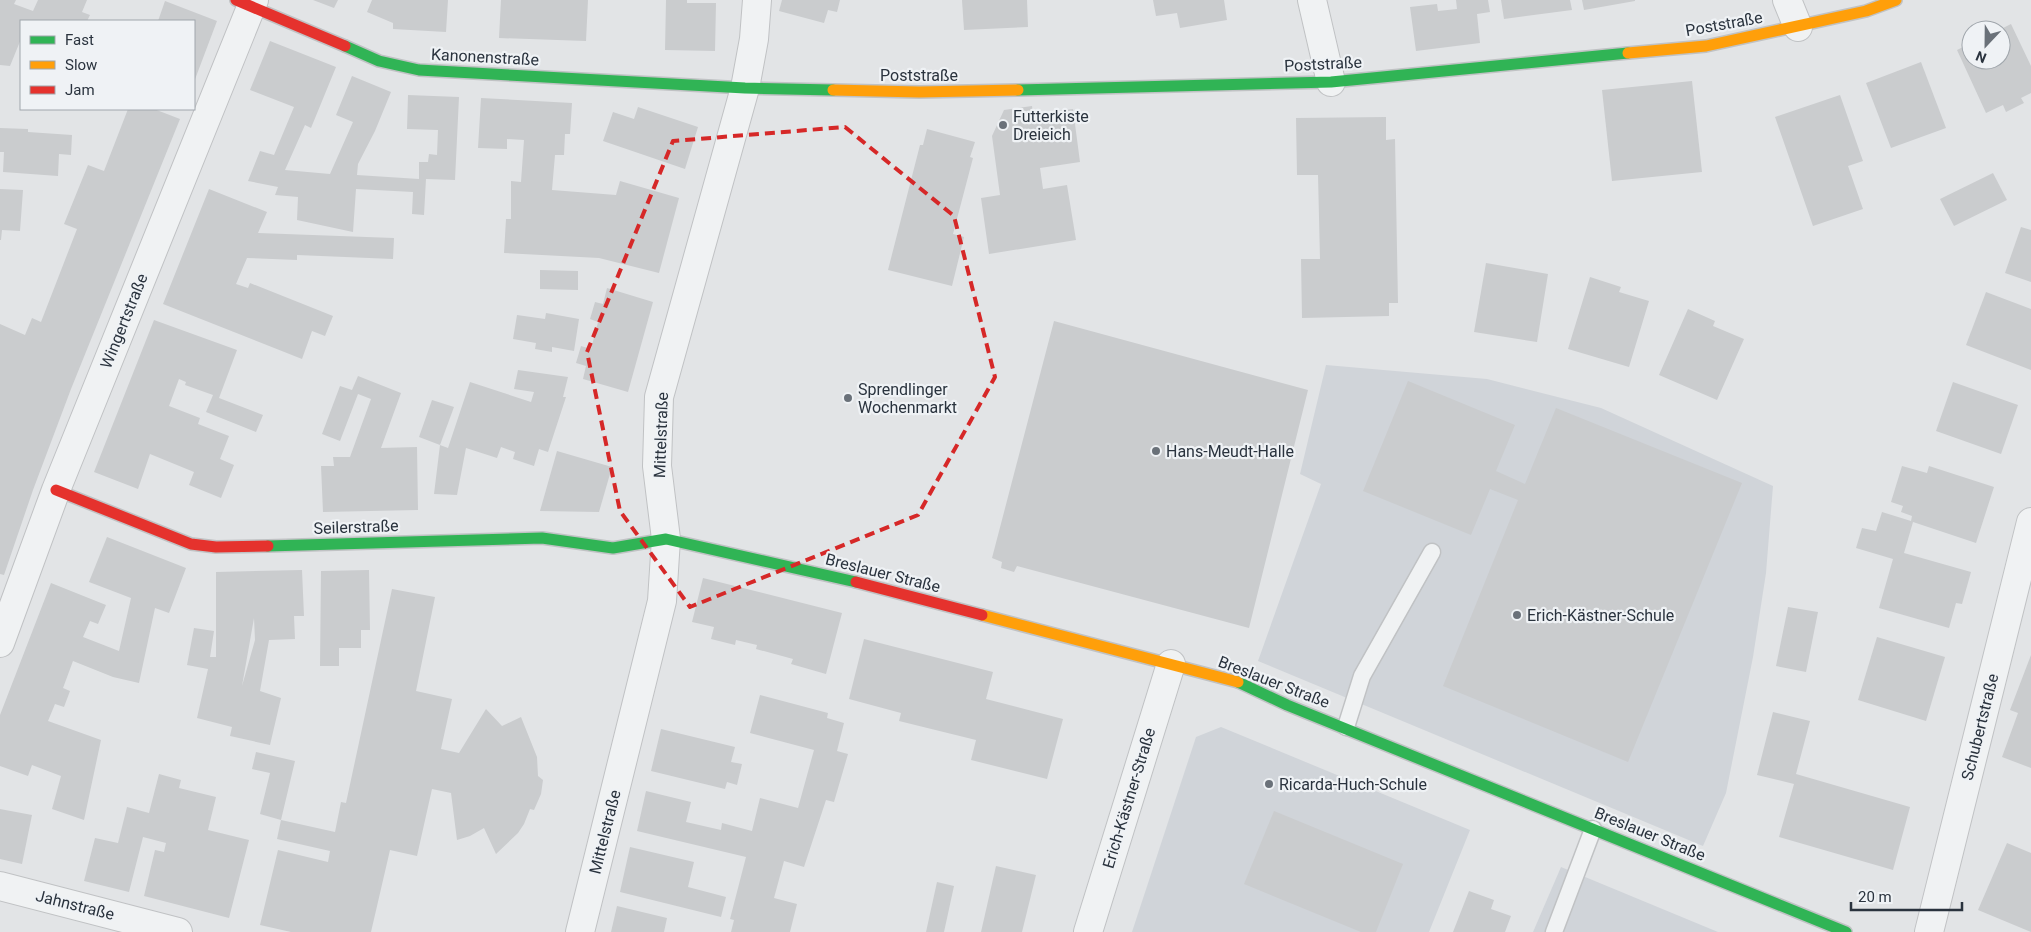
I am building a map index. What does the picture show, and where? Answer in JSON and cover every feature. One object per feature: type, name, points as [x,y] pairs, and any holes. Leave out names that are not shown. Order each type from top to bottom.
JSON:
[{"type":"street","name":"Mittelstraße","points":[[580,932],[662,601],[666,539],[657,466],[659,397],[745,88],[754,39],[757,0]]},
{"type":"street","points":[[1312,0],[1331,82]]},
{"type":"street","points":[[1787,0],[1798,26]]},
{"type":"street","name":"Poststraße","points":[[745,88],[919,92],[1331,82],[1706,46],[1866,10],[1896,0]]},
{"type":"street","name":"Kanonenstraße","points":[[247,2],[379,61],[419,70],[745,88]]},
{"type":"street","name":"Wingertstraße","points":[[0,643],[6,606],[56,490],[247,2]]},
{"type":"street","name":"Seilerstraße","points":[[56,490],[170,537],[191,544],[216,547],[542,538],[613,548],[666,539]]},
{"type":"street","name":"Schubertstraße","points":[[1929,932],[2031,522]]},
{"type":"street","name":"Breslauer Straße","points":[[666,539],[889,590],[1237,682],[1846,932]]},
{"type":"street","name":"Erich-Kästner-Straße","points":[[1088,932],[1171,664]]},
{"type":"street","name":"Jahnstraße","points":[[0,886],[178,932]]},
{"type":"lane","points":[[1346,727],[1362,676],[1432,552]]},
{"type":"lane","points":[[1554,932],[1593,829]]},
{"type":"highlighted area","points":[[845,127],[954,216],[995,377],[918,515],[690,607],[620,511],[587,352],[673,141]]},
{"type":"shaded area","name":"Erich-Kästner-Schule","points":[[1326,365],[1487,379],[1601,408],[1773,486],[1766,573],[1753,657],[1726,793],[1703,846],[1258,661],[1321,484],[1300,474]]},
{"type":"shaded area","name":"Ricarda-Huch-Schule","points":[[1221,727],[1470,830],[1429,932],[1132,932],[1196,737]]},
{"type":"shaded area","points":[[1561,867],[1718,932],[1533,932]]},
{"type":"building","points":[[0,0],[16,0],[14,4],[33,11],[38,0],[87,0],[82,12],[90,15],[88,20],[20,20],[20,41],[10,66],[0,65]]},
{"type":"building","points":[[313,0],[338,0],[334,8]]},
{"type":"building","points":[[372,0],[448,0],[446,32],[393,29],[393,23],[367,12]]},
{"type":"building","points":[[501,0],[588,0],[586,41],[499,38]]},
{"type":"building","points":[[666,0],[687,0],[687,3],[716,3],[715,51],[665,50]]},
{"type":"building","points":[[782,0],[840,0],[837,12],[828,10],[824,23],[779,11]]},
{"type":"building","points":[[962,0],[1027,0],[1028,27],[964,30]]},
{"type":"building","points":[[1153,0],[1224,0],[1227,20],[1180,28],[1177,13],[1156,16]]},
{"type":"building","points":[[1456,0],[1488,0],[1490,12],[1477,14],[1480,43],[1416,51],[1410,7],[1437,4],[1438,11],[1457,9]]},
{"type":"building","points":[[1501,0],[1570,0],[1572,10],[1504,19]]},
{"type":"building","points":[[1582,0],[1635,0],[1635,1],[1584,10]]},
{"type":"building","points":[[165,1],[217,21],[195,79],[195,20],[158,20]]},
{"type":"building","points":[[2011,24],[2031,66],[2031,93],[2021,98],[2024,103],[2006,112],[2003,105],[1986,113],[1966,70],[2011,70]]},
{"type":"building","points":[[270,41],[336,67],[311,128],[305,125],[285,170],[330,174],[353,122],[336,115],[352,76],[391,92],[375,131],[358,164],[357,175],[419,179],[419,162],[428,162],[429,154],[437,155],[438,130],[407,129],[408,95],[459,97],[455,180],[426,179],[424,215],[412,214],[413,192],[356,189],[353,232],[297,220],[298,197],[275,195],[278,187],[248,181],[260,151],[274,155],[294,107],[250,90]]},
{"type":"building","points":[[1961,48],[1961,59],[1957,50]]},
{"type":"building","points":[[1921,62],[1946,128],[1891,148],[1866,83]]},
{"type":"building","points":[[1692,81],[1702,172],[1612,181],[1602,90]]},
{"type":"building","points":[[1840,95],[1863,161],[1848,166],[1863,209],[1813,226],[1775,117]]},
{"type":"building","points":[[481,98],[572,103],[570,134],[565,134],[564,155],[555,155],[552,190],[616,195],[620,181],[679,198],[659,273],[599,258],[504,253],[506,219],[511,219],[511,181],[521,182],[524,140],[507,139],[507,149],[478,148]]},
{"type":"building","points":[[1032,106],[1033,114],[1073,109],[1080,162],[1040,168],[1043,189],[1067,185],[1076,240],[989,254],[981,198],[1000,195],[992,136],[1004,110]]},
{"type":"building","points":[[638,107],[698,127],[685,169],[603,141],[613,112],[634,119]]},
{"type":"building","points":[[128,110],[157,110],[180,119],[71,389],[33,490],[4,575],[0,574],[0,324],[25,335],[32,318],[41,322],[77,229],[64,224],[88,165],[104,171]]},
{"type":"building","points":[[1386,117],[1386,140],[1395,139],[1398,303],[1389,303],[1389,316],[1302,318],[1301,259],[1320,259],[1318,175],[1297,175],[1296,118]]},
{"type":"building","points":[[0,128],[28,129],[28,132],[72,135],[71,155],[59,154],[58,176],[3,172],[4,152],[0,152]]},
{"type":"building","points":[[927,129],[975,142],[970,157],[973,158],[953,234],[964,237],[952,286],[888,270],[920,145],[923,145]]},
{"type":"building","points":[[1993,173],[2007,200],[1954,226],[1940,199]]},
{"type":"building","points":[[0,189],[23,190],[20,231],[2,230],[1,240],[0,240]]},
{"type":"building","points":[[209,189],[267,212],[258,233],[394,238],[393,259],[297,255],[297,260],[247,258],[236,284],[248,288],[250,283],[333,316],[325,336],[312,331],[302,359],[163,304]]},
{"type":"building","points":[[2021,227],[2031,230],[2031,282],[2005,273]]},
{"type":"building","points":[[1486,263],[1548,274],[1537,342],[1474,332]]},
{"type":"building","points":[[540,270],[578,271],[578,290],[540,289]]},
{"type":"building","points":[[1590,277],[1621,287],[1619,292],[1649,301],[1629,367],[1568,349]]},
{"type":"building","points":[[607,288],[653,302],[628,392],[583,379],[586,366],[576,363],[581,346],[591,349],[598,322],[590,319],[595,302],[603,304]]},
{"type":"building","points":[[1986,292],[2031,309],[2031,370],[1966,345]]},
{"type":"building","points":[[1688,309],[1715,321],[1713,326],[1744,339],[1717,400],[1659,375]]},
{"type":"building","points":[[546,313],[579,319],[574,351],[552,347],[552,352],[535,349],[536,343],[513,339],[517,315],[545,319]]},
{"type":"building","points":[[154,320],[237,350],[219,398],[263,415],[256,432],[206,412],[213,395],[185,385],[186,382],[179,379],[169,406],[200,418],[198,424],[229,436],[220,459],[234,465],[221,498],[189,485],[194,472],[150,454],[138,489],[94,472]]},
{"type":"building","name":"Hans-Meudt-Halle","points":[[1054,321],[1308,390],[1249,628],[1017,566],[1014,572],[1001,568],[1002,562],[992,558]]},
{"type":"building","points":[[518,370],[568,377],[563,397],[566,397],[548,452],[539,449],[534,466],[513,459],[515,452],[501,447],[497,458],[466,448],[457,495],[434,494],[440,445],[448,448],[470,382],[531,402],[534,392],[514,389]]},
{"type":"building","points":[[358,376],[401,393],[381,448],[417,447],[418,510],[323,512],[321,466],[334,466],[333,457],[350,457],[371,399],[358,394],[340,441],[322,434],[340,386],[352,390]]},
{"type":"building","points":[[1408,381],[1515,425],[1496,471],[1525,484],[1556,408],[1742,483],[1628,762],[1443,686],[1518,500],[1490,489],[1471,535],[1363,491]]},
{"type":"building","points":[[1953,382],[2018,405],[2001,454],[1936,431]]},
{"type":"building","points":[[432,400],[454,407],[440,445],[419,437]]},
{"type":"building","points":[[557,451],[612,467],[599,512],[540,511]]},
{"type":"building","points":[[1902,466],[1927,473],[1929,466],[1994,487],[1976,543],[1913,522],[1904,553],[1971,572],[1962,604],[1956,603],[1949,628],[1879,608],[1893,559],[1856,548],[1862,528],[1876,531],[1882,512],[1911,521],[1912,516],[1901,512],[1903,506],[1891,502]]},
{"type":"building","points":[[107,537],[186,568],[169,613],[155,608],[139,683],[113,677],[73,661],[63,688],[70,691],[64,707],[55,704],[48,721],[101,740],[84,820],[52,809],[61,776],[32,765],[28,776],[0,766],[0,715],[51,583],[106,605],[98,624],[90,621],[83,637],[119,651],[131,598],[89,582]]},
{"type":"building","points":[[302,570],[304,616],[294,616],[295,639],[269,640],[260,691],[281,698],[270,745],[230,736],[232,727],[197,718],[208,669],[187,665],[194,628],[214,631],[210,657],[216,657],[216,572]],"holes":[[[254,618],[255,640],[242,686]]]},
{"type":"building","points":[[369,570],[370,630],[361,630],[361,648],[339,648],[339,666],[320,666],[321,571]]},
{"type":"building","points":[[703,578],[842,613],[826,674],[791,664],[793,659],[756,649],[757,645],[736,640],[735,645],[711,639],[714,627],[692,622]]},
{"type":"building","points":[[392,589],[435,597],[416,691],[452,699],[441,749],[459,753],[486,709],[502,726],[521,717],[537,757],[538,776],[543,780],[541,794],[534,810],[530,809],[518,833],[496,854],[484,828],[470,836],[457,840],[451,793],[432,789],[417,856],[390,850],[371,932],[291,932],[260,925],[278,850],[328,862],[330,851],[277,839],[281,820],[335,832],[341,802],[346,803]]},
{"type":"building","points":[[1788,607],[1818,612],[1806,672],[1776,666]]},
{"type":"building","points":[[1877,637],[1945,657],[1926,721],[1858,700]]},
{"type":"building","points":[[864,639],[993,672],[986,699],[1063,719],[1047,779],[971,760],[976,740],[899,721],[901,713],[849,699]]},
{"type":"building","points":[[2031,655],[2031,768],[2002,757],[2018,713],[2010,710]]},
{"type":"building","points":[[760,695],[828,713],[827,718],[844,723],[837,751],[848,754],[834,802],[826,800],[804,867],[784,861],[774,898],[797,904],[790,932],[731,932],[734,920],[730,919],[746,857],[637,831],[646,791],[691,802],[686,822],[721,830],[722,823],[752,831],[760,798],[798,808],[814,750],[750,733]]},
{"type":"building","points":[[1773,712],[1810,721],[1796,774],[1910,807],[1893,870],[1779,837],[1794,784],[1757,775]]},
{"type":"building","points":[[661,729],[735,747],[731,762],[742,764],[737,785],[727,782],[725,789],[651,771]]},
{"type":"building","points":[[256,752],[295,761],[281,820],[260,814],[270,773],[252,769]]},
{"type":"building","points":[[159,774],[181,780],[179,788],[216,797],[208,830],[249,840],[229,918],[144,896],[155,850],[164,852],[166,843],[143,837],[129,892],[84,881],[95,838],[118,843],[127,807],[149,813]]},
{"type":"building","points":[[0,809],[32,815],[22,864],[0,859]]},
{"type":"building","points":[[1274,811],[1403,864],[1376,932],[1361,932],[1244,884]]},
{"type":"building","points":[[2007,843],[2031,853],[2031,932],[1978,910]]},
{"type":"building","points":[[630,847],[694,862],[688,887],[726,897],[721,917],[620,892]]},
{"type":"building","points":[[996,866],[1036,875],[1022,932],[981,932]]},
{"type":"building","points":[[937,882],[954,886],[944,932],[926,932]]},
{"type":"building","points":[[1469,891],[1494,900],[1491,909],[1511,916],[1505,932],[1453,932]]},
{"type":"building","points":[[617,906],[667,918],[664,932],[611,932]]},
{"type":"traffic: fast","points":[[345,46],[379,61],[419,70],[745,88],[833,90]]},
{"type":"traffic: fast","points":[[1018,90],[1331,82],[1628,53]]},
{"type":"traffic: fast","points":[[268,546],[542,538],[613,548],[666,539],[856,582]]},
{"type":"traffic: fast","points":[[1238,682],[1287,705],[1846,932]]},
{"type":"traffic: slow","points":[[1628,53],[1706,46],[1866,11],[1896,0]]},
{"type":"traffic: slow","points":[[833,90],[919,92],[1018,90]]},
{"type":"traffic: slow","points":[[982,615],[1238,682]]},
{"type":"traffic: jam","points":[[236,0],[345,46]]},
{"type":"traffic: jam","points":[[56,490],[191,544],[216,547],[268,546]]},
{"type":"traffic: jam","points":[[856,582],[982,615]]},
{"type":"place","name":"Futterkiste Dreieich","points":[[1003,125]]},
{"type":"place","name":"Sprendlinger Wochenmarkt","points":[[848,398]]},
{"type":"place","name":"Hans-Meudt-Halle","points":[[1156,451]]},
{"type":"place","name":"Erich-Kästner-Schule","points":[[1517,615]]},
{"type":"place","name":"Ricarda-Huch-Schule","points":[[1269,784]]}]
